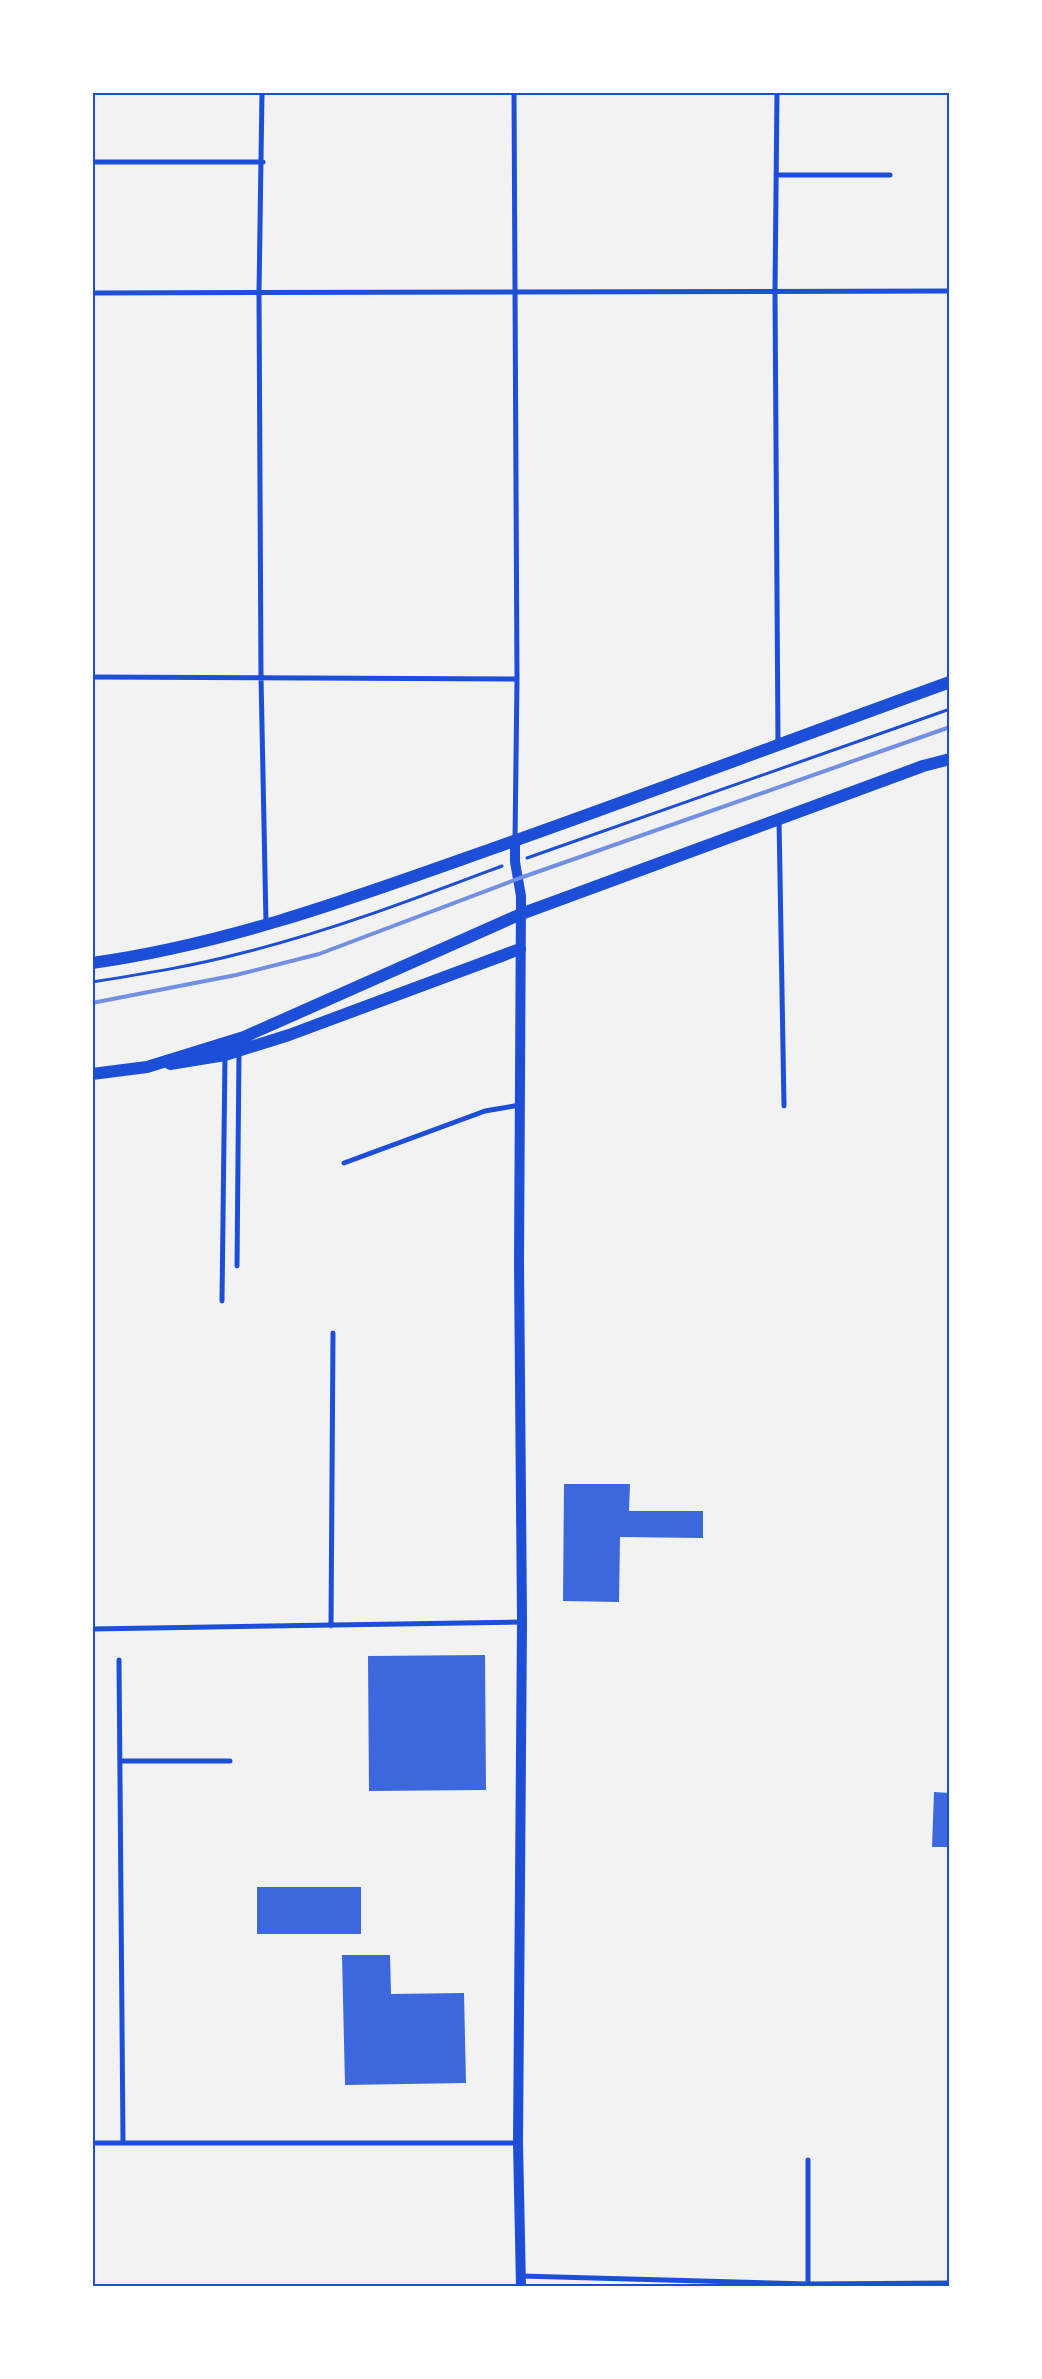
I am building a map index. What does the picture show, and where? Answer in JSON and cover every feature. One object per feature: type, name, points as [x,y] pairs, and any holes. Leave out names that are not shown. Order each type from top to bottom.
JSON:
[{"type":"main road","points":[[92,963],[179,948],[266,926],[515,841],[950,682]]},
{"type":"main road","points":[[148,1067],[268,1028],[521,914],[923,766],[950,759]]},
{"type":"main road","points":[[515,841],[515,862],[520,878],[521,914],[522,1622],[518,2144],[521,2281]]},
{"type":"main road","points":[[92,1074],[194,1062],[239,1051],[413,990],[520,949]]},
{"type":"street","points":[[262,92],[263,162],[258,293],[261,677],[266,926]]},
{"type":"street","points":[[514,92],[517,679],[515,841]]},
{"type":"street","points":[[777,92],[775,292],[778,745]]},
{"type":"street","points":[[92,162],[263,162]]},
{"type":"street","points":[[776,175],[890,174]]},
{"type":"street","points":[[92,293],[950,292]]},
{"type":"street","points":[[92,677],[517,679]]},
{"type":"street","points":[[779,819],[784,1106]]},
{"type":"street","points":[[237,1266],[239,1051]]},
{"type":"street","points":[[222,1301],[225,1055]]},
{"type":"street","points":[[344,1163],[485,1111],[520,1105]]},
{"type":"street","points":[[331,1626],[333,1334]]},
{"type":"street","points":[[92,1629],[522,1622]]},
{"type":"street","points":[[119,1660],[123,2143]]},
{"type":"street","points":[[120,1761],[230,1761]]},
{"type":"street","points":[[92,2143],[518,2144]]},
{"type":"street","points":[[808,2160],[808,2285]]},
{"type":"street","points":[[521,2281],[808,2285],[950,2283]]},
{"type":"building","points":[[564,1484],[630,1484],[629,1511],[703,1511],[703,1538],[620,1537],[619,1602],[563,1601]]},
{"type":"building","points":[[485,1655],[486,1790],[369,1791],[368,1656]]},
{"type":"building","points":[[934,1792],[950,1793],[950,1847],[932,1847]]},
{"type":"building","points":[[257,1887],[361,1887],[361,1934],[257,1934]]},
{"type":"building","points":[[342,1955],[390,1955],[391,1994],[464,1993],[466,2083],[345,2085]]},
{"type":"railway","points":[[92,1003],[236,975],[319,954],[520,878],[950,727]]}]
